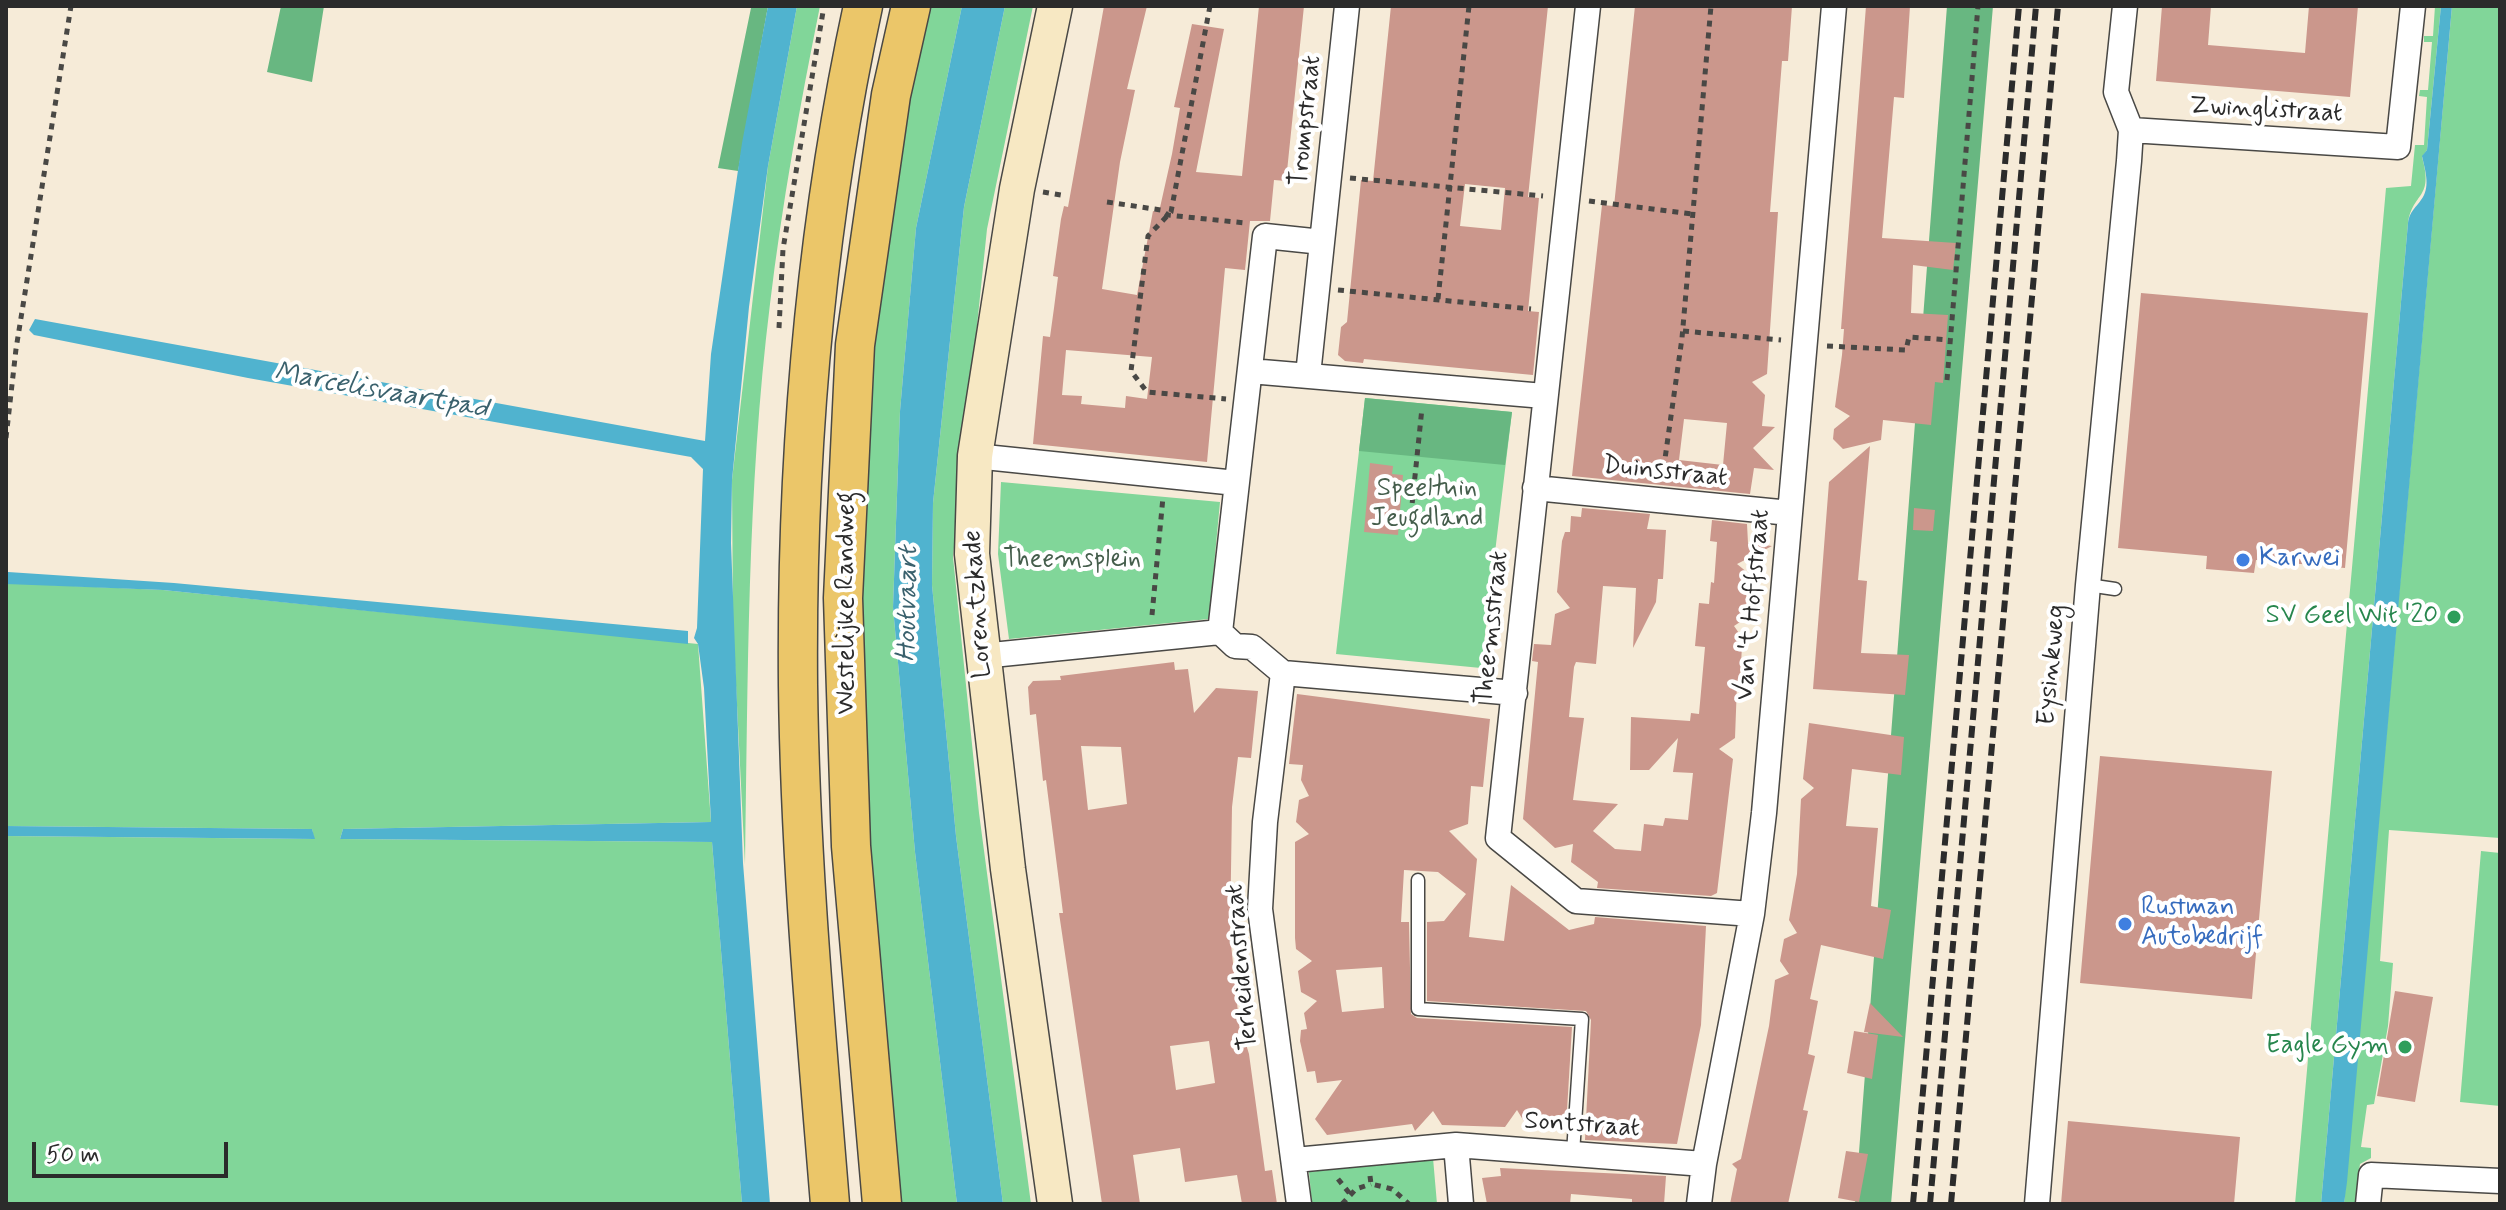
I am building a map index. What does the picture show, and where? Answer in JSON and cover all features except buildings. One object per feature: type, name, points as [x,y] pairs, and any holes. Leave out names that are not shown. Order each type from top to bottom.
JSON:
[{"type":"main road","name":"Westelijke Randweg","points":[[830,1204],[804,870],[798,685],[800,520],[815,300],[843,97],[863,6]]},
{"type":"main road","name":"Westelijke Randweg","points":[[882,1204],[851,846],[843,598],[855,345],[891,95],[911,6]]},
{"type":"street","name":"Lorentzkade","points":[[1055,6],[1017,189],[975,456],[972,554],[982,656],[1055,1204]]},
{"type":"street","name":"Trompstraat","points":[[1308,375],[1347,6]]},
{"type":"street","name":"Theemsstraat","points":[[1588,6],[1498,838],[1576,901],[1752,914]]},
{"type":"street","name":"Van 't Hoffstraat","points":[[1699,1204],[1752,914],[1764,813],[1834,6]]},
{"type":"street","points":[[2125,6],[2116,92],[2131,130]]},
{"type":"street","name":"Zwinglistraat","points":[[2131,130],[2398,147],[2413,6]]},
{"type":"street","name":"Eysinkweg","points":[[2037,1204],[2088,585],[2131,130]]},
{"type":"street","points":[[1220,632],[1265,236],[1322,242]]},
{"type":"street","points":[[1250,371],[1544,396]]},
{"type":"street","points":[[975,456],[1236,483]]},
{"type":"street","name":"Duinsstraat","points":[[1535,488],[1790,513]]},
{"type":"street","points":[[982,656],[1220,632],[1235,646],[1252,647],[1283,673],[1515,693]]},
{"type":"street","name":"Terheidenstraat","points":[[1283,673],[1265,822],[1260,909],[1299,1204]]},
{"type":"street","points":[[1456,1145],[1461,1204]]},
{"type":"street","name":"Sontstraat","points":[[1295,1160],[1456,1145],[1704,1164]]},
{"type":"street","points":[[2368,1204],[2371,1175],[2500,1181]]},
{"type":"lane","points":[[2088,585],[2115,589]]},
{"type":"lane","points":[[1418,880],[1418,1009],[1582,1019],[1573,1153]]},
{"type":"path","points":[[6,438],[16,349],[71,6]]},
{"type":"path","points":[[1210,6],[1168,215],[1148,236],[1131,371],[1147,392],[1246,401]]},
{"type":"path","points":[[1438,299],[1469,6]]},
{"type":"path","points":[[1660,500],[1683,331],[1711,6]]},
{"type":"path","points":[[1947,380],[1978,6]]},
{"type":"path","points":[[1329,176],[1692,214]]},
{"type":"path","points":[[1107,202],[1161,210],[1168,215],[1254,224],[1265,236]]},
{"type":"path","points":[[1317,289],[1554,312]]},
{"type":"path","points":[[1683,331],[1906,350],[1909,337],[1949,340]]},
{"type":"path","points":[[1411,515],[1423,386]]},
{"type":"path","points":[[1150,640],[1164,475]]},
{"type":"path","points":[[1367,1151],[1371,1184]]},
{"type":"path","points":[[1342,1204],[1356,1189],[1371,1184],[1392,1189],[1409,1204]]},
{"type":"green space","points":[[281,6],[324,6],[312,82],[267,72]]},
{"type":"green space","points":[[768,6],[738,171],[718,168],[751,8]]},
{"type":"green space","points":[[797,6],[820,6],[786,192],[762,374],[750,584],[745,865],[733,625],[732,480],[768,166]]},
{"type":"green space","points":[[923,6],[962,6],[916,228],[900,411],[893,607],[915,852],[957,1204],[896,1204],[864,894],[854,529],[881,257]]},
{"type":"green space","points":[[1005,6],[1033,6],[987,229],[953,557],[979,813],[1031,1204],[1003,1204],[956,836],[932,585],[933,503],[964,207]]},
{"type":"green space","points":[[1947,6],[1993,6],[1891,1204],[1855,1204]]},
{"type":"green space","points":[[2435,6],[2441,6],[2427,150],[2422,157],[2426,181],[2408,223],[2321,1204],[2295,1204],[2386,188],[2411,186],[2415,145],[2424,145],[2427,97],[2419,96],[2420,90],[2428,90],[2432,42],[2424,42],[2424,36],[2433,36]]},
{"type":"green space","name":"SV Geel Wit '20","points":[[2452,6],[2500,6],[2500,838],[2389,830],[2380,961],[2393,963],[2388,1026],[2374,1104],[2367,1105],[2361,1147],[2371,1148],[2371,1158],[2360,1164],[2355,1204],[2344,1204]]},
{"type":"green space","name":"Speeltuin Jeugdland","points":[[1365,398],[1512,412],[1481,668],[1336,654]]},
{"type":"green space","points":[[1365,398],[1512,412],[1505,465],[1359,451]]},
{"type":"green space","name":"Theemsplein","points":[[1001,482],[1220,502],[1209,619],[1009,639],[998,554]]},
{"type":"green space","points":[[6,583],[163,590],[698,644],[711,822],[343,829],[340,839],[712,842],[742,1204],[6,1204],[6,836],[314,839],[312,829],[6,826]]},
{"type":"green space","points":[[2481,851],[2500,853],[2500,1106],[2460,1102]]},
{"type":"green space","points":[[1433,1158],[1437,1204],[1312,1204],[1309,1172]]},
{"type":"water","name":"Marcelisvaartpad","points":[[768,6],[797,6],[768,166],[749,307],[732,480],[731,543],[743,863],[770,1204],[742,1204],[712,842],[340,839],[343,829],[711,822],[704,688],[698,644],[694,638],[697,628],[703,469],[691,457],[248,378],[34,335],[29,330],[35,319],[705,441],[711,354],[742,143]]},
{"type":"water","name":"Houtvaart","points":[[962,6],[1005,6],[964,207],[933,503],[932,585],[956,836],[1003,1204],[957,1204],[915,852],[893,607],[900,411],[916,228]]},
{"type":"water","points":[[2441,6],[2452,6],[2347,1182],[2344,1204],[2321,1204],[2408,223],[2412,211],[2424,195],[2426,185],[2422,156],[2427,150]]},
{"type":"water","points":[[8,572],[174,583],[688,631],[688,644],[163,590],[6,584]]},
{"type":"water","points":[[6,826],[312,829],[315,839],[6,836]]},
{"type":"railway","points":[[1913,1204],[2019,6]]},
{"type":"railway","points":[[1930,1204],[2036,6]]},
{"type":"railway","points":[[1951,1204],[2058,6]]},
{"type":"place","name":"Karwei","points":[[2243,560]]},
{"type":"place","name":"SV Geel Wit '20","points":[[2454,617]]},
{"type":"place","name":"Rustman Autobedrijf","points":[[2125,924]]},
{"type":"place","name":"Eagle Gym","points":[[2405,1047]]}]
